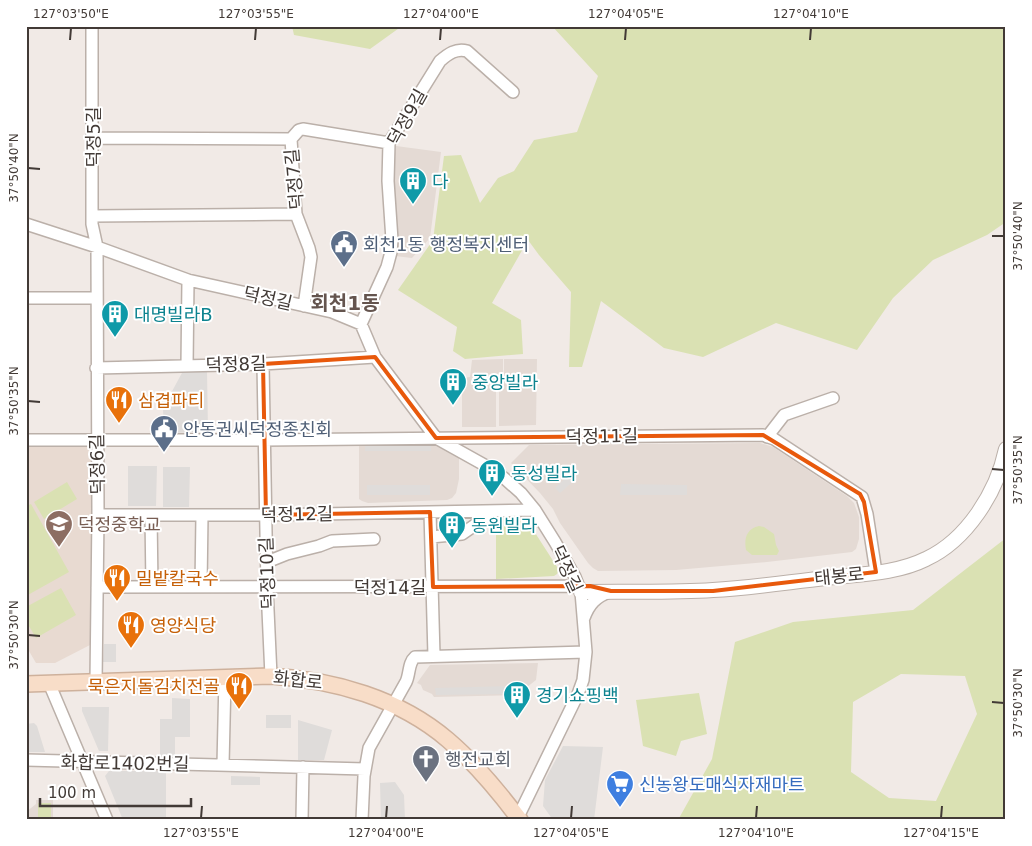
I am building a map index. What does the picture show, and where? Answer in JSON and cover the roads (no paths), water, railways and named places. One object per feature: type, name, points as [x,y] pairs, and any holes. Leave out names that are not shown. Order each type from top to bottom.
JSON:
[{"type":"main road","name":"화합로","points":[[26,684],[271,676],[324,682],[368,695],[393,705],[448,740],[468,759],[519,818]]},
{"type":"street","name":"덕정5길","points":[[92,26],[92,216],[97,247]]},
{"type":"street","name":"덕정9길","points":[[361,324],[387,267],[391,252],[392,240],[388,181],[389,143],[440,61],[453,52],[467,51],[513,92]]},
{"type":"street","points":[[93,138],[291,139],[299,130],[303,129],[389,143]]},
{"type":"street","name":"덕정7길","points":[[291,139],[296,214],[311,257],[304,306]]},
{"type":"street","points":[[92,216],[296,214]]},
{"type":"street","name":"덕정길","points":[[26,224],[188,280],[339,314],[361,324],[375,358],[436,438],[504,478],[521,493],[535,510],[580,589],[586,652],[583,680],[578,694],[519,818]]},
{"type":"street","name":"덕정6길","points":[[96,682],[98,516],[97,247]]},
{"type":"street","points":[[187,366],[188,280]]},
{"type":"street","points":[[26,298],[96,298]]},
{"type":"street","name":"덕정8길","points":[[96,368],[263,364],[375,358]]},
{"type":"street","name":"덕정10길","points":[[263,364],[267,588],[271,676]]},
{"type":"street","points":[[767,437],[784,415],[833,398]]},
{"type":"street","name":"덕정11길","points":[[436,438],[755,435],[774,439],[862,497],[867,514],[876,572]]},
{"type":"street","points":[[26,440],[436,438]]},
{"type":"street","points":[[479,462],[477,448],[481,438]]},
{"type":"street","name":"태봉로","points":[[580,589],[611,591],[713,590],[908,567],[928,559],[963,531],[991,492],[1003,464],[1006,449]]},
{"type":"street","name":"덕정12길","points":[[98,516],[535,510]]},
{"type":"street","points":[[431,537],[462,534],[495,511]]},
{"type":"street","points":[[430,512],[434,656]]},
{"type":"street","points":[[151,515],[152,587]]},
{"type":"street","points":[[201,587],[202,515]]},
{"type":"street","name":"덕정12길","points":[[267,562],[332,540],[374,539]]},
{"type":"street","name":"태봉로","points":[[573,574],[588,585],[611,591]]},
{"type":"street","name":"덕정14길","points":[[97,587],[580,589]]},
{"type":"street","name":"덕정길","points":[[584,618],[587,609],[594,600],[611,591]]},
{"type":"street","points":[[362,820],[365,769],[369,748],[408,678],[413,659],[418,656],[586,652]]},
{"type":"street","points":[[223,765],[225,678]]},
{"type":"street","points":[[48,684],[107,820]]},
{"type":"street","name":"화합로1402번길","points":[[26,760],[365,769]]},
{"type":"street","points":[[302,820],[303,767]]},
{"type":"place","name":"다","points":[[413,205]]},
{"type":"place","name":"회천1동 행정복지센터","points":[[344,268]]},
{"type":"place","name":"대명빌라B","points":[[115,338]]},
{"type":"place","name":"중앙빌라","points":[[453,406]]},
{"type":"place","name":"삼겹파티","points":[[119,424]]},
{"type":"place","name":"안동권씨덕정종친회","points":[[164,453]]},
{"type":"place","name":"동성빌라","points":[[492,497]]},
{"type":"place","name":"덕정중학교","points":[[59,548]]},
{"type":"place","name":"동원빌라","points":[[452,549]]},
{"type":"place","name":"밀밭칼국수","points":[[117,602]]},
{"type":"place","name":"영양식당","points":[[131,649]]},
{"type":"place","name":"묵은지돌김치전골","points":[[239,710]]},
{"type":"place","name":"경기쇼핑백","points":[[517,719]]},
{"type":"place","name":"행전교회","points":[[426,783]]},
{"type":"place","name":"신농왕도매식자재마트","points":[[620,808]]},
{"type":"district","name":"회천1동","points":[[345,303]]}]
